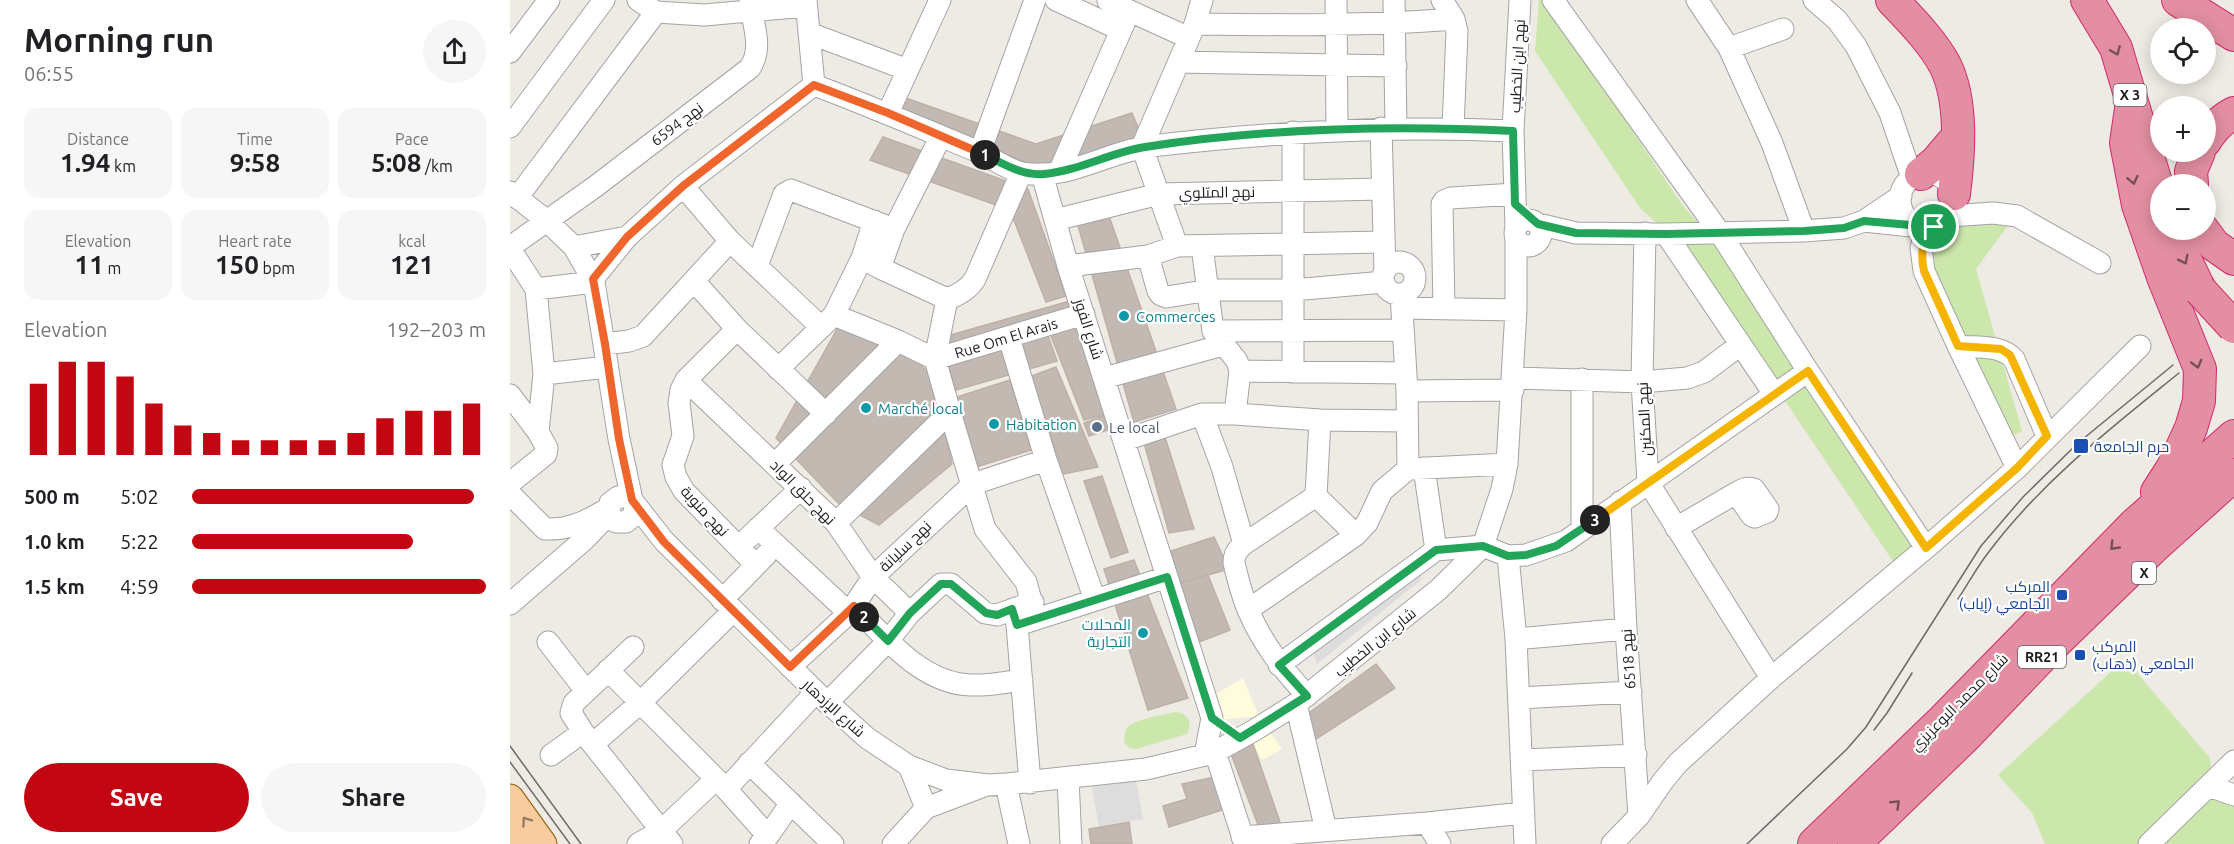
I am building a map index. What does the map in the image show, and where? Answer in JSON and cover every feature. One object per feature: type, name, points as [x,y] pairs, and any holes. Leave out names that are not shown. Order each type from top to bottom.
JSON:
[{"type":"highway","points":[[1892,0],[1925,36],[1945,66],[1954,92],[1958,136],[1940,216]]},
{"type":"highway","name":"X 3","points":[[2087,0],[2116,48],[2154,174]]},
{"type":"highway","points":[[2178,0],[2234,35]]},
{"type":"highway","points":[[2219,0],[2234,9]]},
{"type":"highway","points":[[2132,102],[2126,143],[2138,205],[2163,277],[2200,369],[2199,401],[2191,428],[2173,467],[2135,524]]},
{"type":"highway","points":[[2216,127],[2234,113]]},
{"type":"highway","points":[[1911,183],[1936,162],[1958,136]]},
{"type":"highway","points":[[2175,240],[2200,290],[2234,327]]},
{"type":"highway","points":[[2210,240],[2234,259]]},
{"type":"highway","name":"شارع محمد البوعزيزي","points":[[1814,844],[1943,720],[2135,524],[2234,436]]},
{"type":"highway","name":"شارع محمد البوعزيزي","points":[[1854,844],[1965,737],[2054,644],[2156,545],[2234,475]]},
{"type":"highway","name":"X","points":[[2054,644],[2234,504]]},
{"type":"main road","points":[[510,798],[543,844]]},
{"type":"main road","points":[[510,831],[519,844]]},
{"type":"street","points":[[510,52],[549,0]]},
{"type":"street","points":[[510,127],[604,0]]},
{"type":"street","points":[[638,0],[656,12],[806,3],[814,85]]},
{"type":"street","points":[[888,113],[940,0]]},
{"type":"street","points":[[980,152],[1035,0]]},
{"type":"street","points":[[1056,0],[1105,7],[1125,21],[1192,31],[1395,24],[1454,19]]},
{"type":"street","points":[[1177,246],[1142,147],[1192,31],[1202,0]]},
{"type":"street","points":[[1336,0],[1337,130]]},
{"type":"street","points":[[1394,0],[1396,66],[1382,189],[1383,242],[1403,330],[1407,421],[1436,550]]},
{"type":"street","points":[[1442,0],[1454,19],[1457,35],[1453,128]]},
{"type":"street","name":"نهج ابن الخطيب","points":[[1516,271],[1529,233],[1515,199],[1513,131],[1520,0]]},
{"type":"street","points":[[1553,0],[1720,233],[1808,371],[1926,548]]},
{"type":"street","points":[[1697,0],[1729,48],[1772,143],[1804,231]]},
{"type":"street","points":[[1814,0],[1837,20],[1856,46],[1894,123],[1911,183],[1901,206],[1905,216],[1913,223],[1940,216]]},
{"type":"street","name":"نهج 6594","points":[[510,248],[596,186],[750,68],[757,58],[758,48],[751,6]]},
{"type":"street","points":[[621,510],[619,439],[593,280],[574,247],[546,220],[514,195],[656,12]]},
{"type":"street","points":[[1051,173],[1125,21]]},
{"type":"street","points":[[1729,48],[1783,29]]},
{"type":"street","points":[[809,33],[908,70]]},
{"type":"street","points":[[1179,62],[1396,66]]},
{"type":"street","points":[[814,85],[980,152],[1021,173],[1051,173],[1142,147],[1293,132],[1388,128],[1513,131]]},
{"type":"street","points":[[536,289],[593,280],[627,237],[683,186],[814,85]]},
{"type":"street","points":[[1293,132],[1293,372]]},
{"type":"street","points":[[778,369],[828,321],[871,263],[894,229],[941,136]]},
{"type":"street","points":[[871,263],[947,299],[958,295],[970,287],[975,279],[1021,173]]},
{"type":"street","name":"شارع الفوز","points":[[1051,173],[1055,220],[1068,266],[1212,718],[1210,753]]},
{"type":"street","points":[[1864,221],[1911,183],[1932,173],[1942,177],[1950,184],[1940,216],[1923,241],[1924,271],[2017,468]]},
{"type":"street","points":[[683,186],[730,241],[757,266],[828,321]]},
{"type":"street","name":"نهج المتلوي","points":[[1055,220],[1159,194],[1382,189]]},
{"type":"street","points":[[757,266],[784,194],[788,191],[796,190],[894,229]]},
{"type":"street","points":[[1444,308],[1442,204],[1451,198],[1515,199]]},
{"type":"street","points":[[1529,233],[1666,234],[1804,231],[1844,228],[1864,221],[1993,213],[2017,216],[2100,263]]},
{"type":"street","points":[[871,263],[874,221]]},
{"type":"street","name":"نهج المكنين","points":[[1645,233],[1642,382],[1648,482],[1771,678]]},
{"type":"street","points":[[1666,234],[1774,394]]},
{"type":"street","points":[[574,247],[627,237]]},
{"type":"street","points":[[605,344],[628,341],[643,336],[730,241]]},
{"type":"street","points":[[1068,266],[1148,256],[1177,246],[1383,242]]},
{"type":"street","points":[[1202,246],[1218,338],[1237,361],[1240,371],[1235,414]]},
{"type":"street","points":[[510,248],[536,289],[544,374],[538,432]]},
{"type":"street","points":[[1148,256],[1161,295],[1167,297],[1209,290],[1393,289],[1444,308],[1516,310]]},
{"type":"street","name":"شارع ابن الخطيب","points":[[946,780],[997,784],[1030,783],[1146,769],[1210,753],[1240,738],[1302,700],[1438,590],[1483,546],[1502,489],[1508,464],[1516,271]]},
{"type":"street","points":[[694,280],[737,329],[826,414]]},
{"type":"street","points":[[947,299],[935,359],[985,530],[1026,582],[1022,680],[1030,783]]},
{"type":"street","name":"Rue Om El Arais","points":[[828,321],[898,341],[935,359],[1084,314]]},
{"type":"street","points":[[686,380],[737,329]]},
{"type":"street","points":[[1104,378],[1218,338],[1293,332],[1403,330]]},
{"type":"street","points":[[1009,338],[1046,460],[1095,600]]},
{"type":"street","points":[[775,464],[898,341]]},
{"type":"street","points":[[1240,371],[1293,372],[1406,382],[1513,384],[1582,379],[1642,382],[1693,377],[1740,345]]},
{"type":"street","points":[[1958,346],[2001,349],[2010,355],[2047,436]]},
{"type":"street","points":[[1612,844],[1639,816],[1671,771],[1771,678],[2017,468],[2140,346]]},
{"type":"street","points":[[544,374],[607,367]]},
{"type":"street","points":[[1279,665],[1436,550],[1483,546],[1508,556],[1526,555],[1556,546],[1808,371]]},
{"type":"street","points":[[1582,379],[1582,530]]},
{"type":"street","name":"نهج حلق الواد","points":[[686,380],[836,523],[873,577],[910,613]]},
{"type":"street","name":"نهج منوبة","points":[[686,380],[681,390],[679,403],[683,433],[673,465],[676,477],[684,490],[756,565]]},
{"type":"street","points":[[510,395],[547,448],[546,454],[510,483]]},
{"type":"street","points":[[836,523],[950,412]]},
{"type":"street","points":[[1125,440],[1202,414],[1320,420],[1407,421]]},
{"type":"street","points":[[1202,414],[1222,467],[1244,544]]},
{"type":"street","points":[[1320,420],[1316,496],[1356,535]]},
{"type":"street","name":"نهج سليانة","points":[[790,667],[851,609],[873,577],[973,484],[1046,460]]},
{"type":"street","points":[[1248,610],[1356,535],[1367,523],[1382,490],[1416,469],[1508,464]]},
{"type":"street","points":[[738,546],[801,488]]},
{"type":"street","points":[[1676,528],[1736,493]]},
{"type":"street","points":[[510,494],[545,529],[560,530],[621,510]]},
{"type":"street","points":[[1316,496],[1244,544],[1237,550],[1234,563],[1248,610],[1261,637],[1302,700],[1326,830]]},
{"type":"street","name":"نهج 6518","points":[[1620,502],[1639,816]]},
{"type":"street","points":[[510,604],[621,510]]},
{"type":"street","name":"شارع الإزدهار","points":[[621,510],[664,542],[821,698],[867,738],[909,766],[946,780]]},
{"type":"street","points":[[758,528],[924,671],[970,686],[1022,680]]},
{"type":"street","points":[[551,755],[588,738],[640,703],[728,606],[756,565],[776,545]]},
{"type":"street","points":[[1508,556],[1516,639],[1525,844]]},
{"type":"street","points":[[638,844],[667,838],[721,784],[749,763],[888,641],[910,613],[941,584],[946,582],[951,584],[986,613],[997,615],[1025,614],[1095,600],[1167,577]]},
{"type":"street","points":[[1516,639],[1626,629]]},
{"type":"street","points":[[548,642],[586,691]]},
{"type":"street","points":[[633,647],[573,703],[571,713],[667,838]]},
{"type":"street","points":[[608,670],[721,784],[764,840],[791,803]]},
{"type":"street","points":[[1519,698],[1631,692]]},
{"type":"street","points":[[1212,718],[1240,738]]},
{"type":"street","points":[[1210,753],[1244,840],[1326,830],[1363,836],[1427,823],[1523,813]]},
{"type":"street","points":[[1522,760],[1636,755]]},
{"type":"street","points":[[2149,844],[2234,761]]},
{"type":"street","points":[[749,763],[832,844]]},
{"type":"street","points":[[909,766],[926,808]]},
{"type":"street","points":[[1068,779],[1071,844]]},
{"type":"street","points":[[997,784],[1019,844]]},
{"type":"street","name":"شارع ابن الخطيب","points":[[893,844],[926,808],[997,784]]},
{"type":"street","points":[[2209,786],[2234,795]]},
{"type":"street","points":[[1427,823],[1440,844]]},
{"type":"shaded area","points":[[1417,568],[1422,579],[1317,664],[1312,650]]},
{"type":"shaded area","points":[[1243,678],[1259,716],[1218,720],[1209,698]]},
{"type":"shaded area","points":[[1265,725],[1282,749],[1262,760],[1248,736]]},
{"type":"shaded area","points":[[1135,775],[1143,819],[1099,826],[1091,782]]},
{"type":"green space","points":[[1539,0],[1544,0],[1683,206],[1717,243],[1918,545],[1894,563],[1679,243],[1640,208],[1535,51]]},
{"type":"green space","points":[[1958,218],[2012,220],[1976,269],[2022,431],[2005,439],[1922,270],[1940,226]]},
{"type":"green space","points":[[2125,659],[2210,758],[2213,794],[2234,803],[2234,844],[2045,844],[2032,813],[1998,775]]},
{"type":"green space","points":[[1175,712],[1183,714],[1188,719],[1187,734],[1136,749],[1129,748],[1124,742],[1125,731],[1131,725]]},
{"type":"building","points":[[900,96],[1036,144],[1132,113],[1143,139],[1038,167],[894,110]]},
{"type":"building","points":[[883,137],[1028,189],[1066,296],[1046,302],[1010,210],[870,160]]},
{"type":"building","name":"Commerces","points":[[1108,213],[1176,409],[1134,422],[1077,222]]},
{"type":"building","points":[[1070,301],[1073,314],[937,356],[933,340]]},
{"type":"building","points":[[1076,321],[1106,414],[1084,420],[1049,331]]},
{"type":"building","name":"Marché local","points":[[840,324],[904,346],[933,378],[952,464],[879,525],[839,504],[776,438]]},
{"type":"building","points":[[1047,333],[1057,361],[956,390],[948,364]]},
{"type":"building","name":"Habitation","points":[[1056,367],[1098,467],[1064,474],[1029,377]]},
{"type":"building","name":"Habitation","points":[[1010,380],[1031,450],[976,467],[957,397]]},
{"type":"building","name":"Le local","points":[[1106,415],[1111,429],[1089,436],[1084,423]]},
{"type":"building","points":[[1163,431],[1194,529],[1169,533],[1143,439]]},
{"type":"building","points":[[1102,476],[1128,552],[1111,558],[1084,481]]},
{"type":"building","points":[[1214,537],[1229,569],[1180,583],[1171,551]]},
{"type":"building","name":"المحلات التجارية","points":[[1134,560],[1188,698],[1148,710],[1104,569]]},
{"type":"building","points":[[1208,575],[1230,630],[1199,642],[1180,583]]},
{"type":"building","points":[[1376,664],[1395,688],[1313,741],[1302,718]]},
{"type":"building","points":[[1253,744],[1280,822],[1260,830],[1231,754]]},
{"type":"building","points":[[1215,777],[1225,809],[1169,827],[1163,806],[1187,799],[1182,784]]},
{"type":"building","points":[[1129,822],[1132,844],[1091,844],[1089,829]]},
{"type":"tram line","points":[[1747,844],[1847,749],[1866,727],[1981,546],[2023,497],[2078,443],[2173,365]]},
{"type":"tram line","points":[[1958,599],[1988,553],[2054,479],[2179,373]]},
{"type":"tram line","points":[[1874,730],[1912,673]]},
{"type":"tram line","points":[[510,746],[581,844]]},
{"type":"tram line","points":[[510,762],[570,844]]},
{"type":"place","name":"Commerces","points":[[1124,316]]},
{"type":"place","name":"Marché local","points":[[866,408]]},
{"type":"place","name":"Habitation","points":[[994,424]]},
{"type":"place","name":"Le local","points":[[1097,427]]},
{"type":"place","name":"حرم الجامعة","points":[[2081,446]]},
{"type":"place","name":"المركب الجامعي (إياب)","points":[[2062,595]]},
{"type":"place","name":"المحلات التجارية","points":[[1143,633]]},
{"type":"place","name":"المركب الجامعي (ذهاب)","points":[[2080,655]]},
{"type":"route","points":[[814,85],[980,152],[1021,173],[1059,172],[1142,147],[1220,138],[1381,128],[1513,131],[1515,204],[1538,224],[1576,233],[1804,231],[1844,228],[1864,221],[1934,227],[1923,241],[1921,248],[1924,271],[1958,346],[2001,349],[2014,359],[2047,436],[2017,468],[1926,548],[1808,371],[1556,546],[1526,555],[1508,556],[1483,546],[1436,550],[1279,665],[1307,696],[1240,738],[1212,718],[1167,577],[1017,625],[1012,609],[997,615],[986,613],[946,582],[910,613],[888,641],[854,606],[790,667],[664,542],[632,500],[619,439],[593,279],[627,237],[683,186],[814,85]]}]
